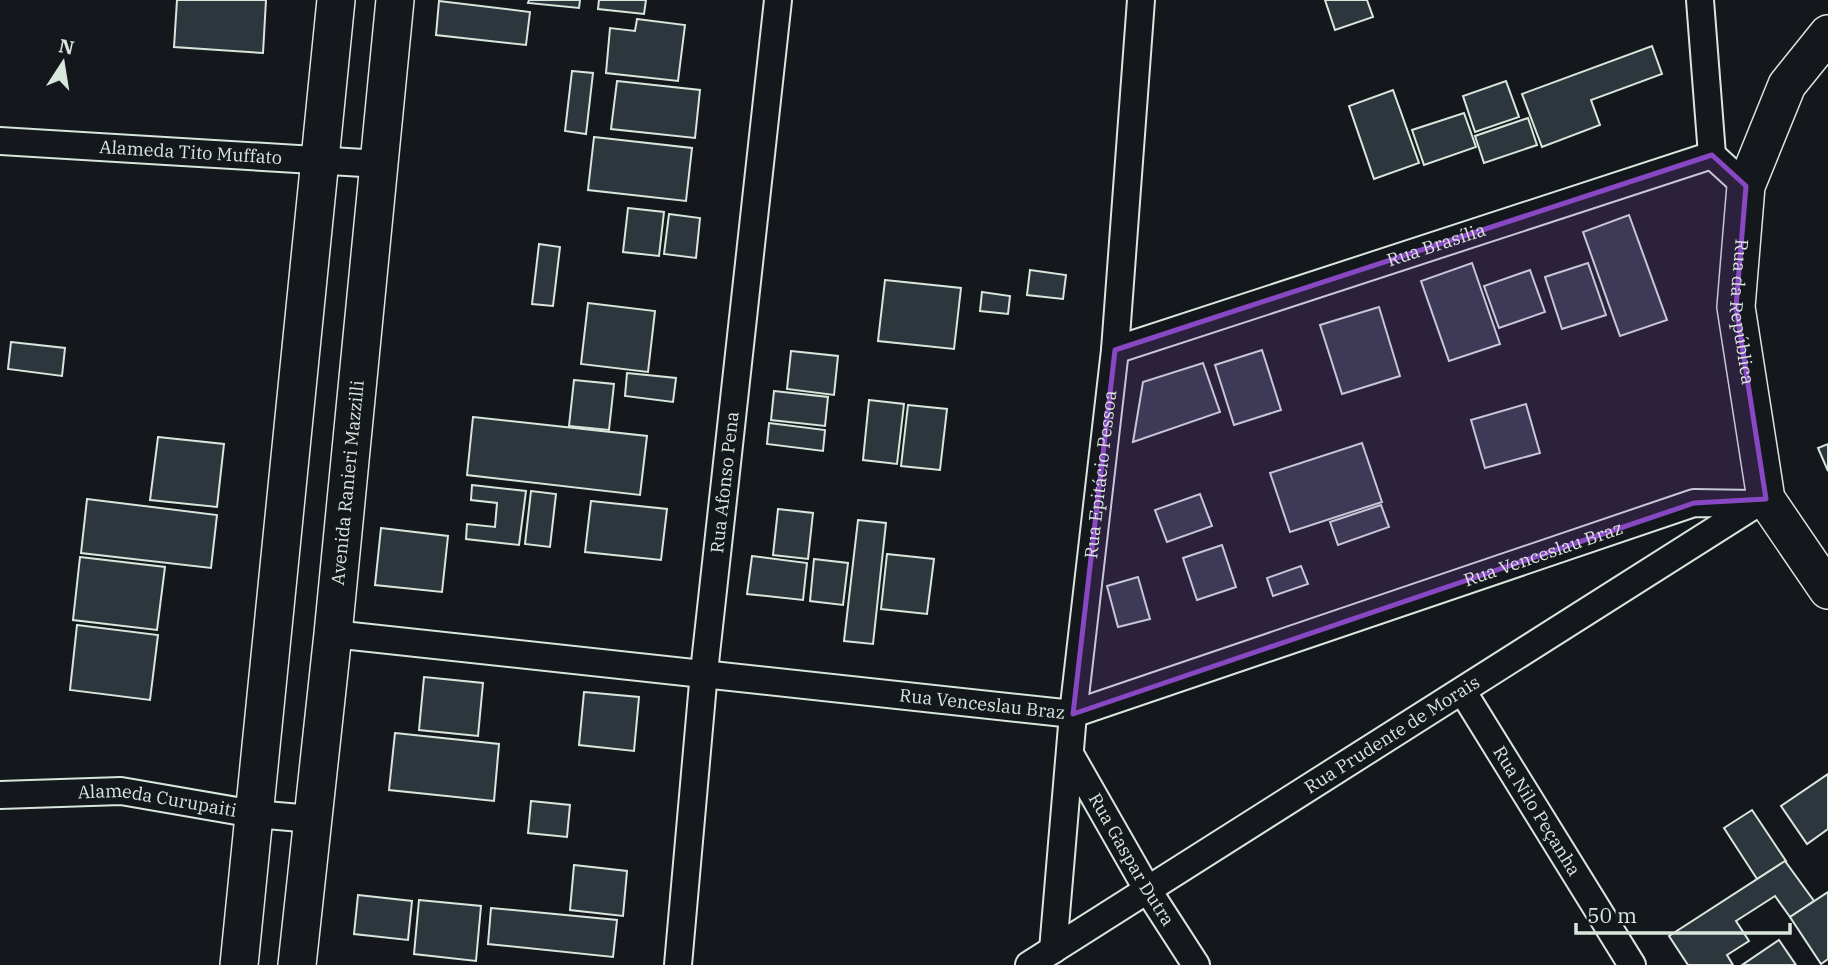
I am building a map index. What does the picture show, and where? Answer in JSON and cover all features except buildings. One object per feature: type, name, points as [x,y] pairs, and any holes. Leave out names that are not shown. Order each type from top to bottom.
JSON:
[{"type":"street","points":[[239,965],[336,0]]},
{"type":"street","name":"Avenida Ranieri Mazzilli","points":[[297,965],[333,634],[395,0]]},
{"type":"street","name":"Rua Afonso Pena","points":[[678,965],[704,672],[778,0]]},
{"type":"street","name":"Rua Epitácio Pessoa","points":[[1053,950],[1073,714],[1115,349],[1142,0]]},
{"type":"street","points":[[1700,0],[1712,155],[1746,186]]},
{"type":"street","name":"Rua da República","points":[[1828,34],[1787,85],[1746,186],[1736,307],[1761,501],[1828,590]]},
{"type":"street","name":"Alameda Tito Muffato","points":[[0,141],[321,158],[380,164]]},
{"type":"street","name":"Rua Brasília","points":[[1115,349],[1712,155]]},
{"type":"street","name":"Rua Venceslau Braz","points":[[333,634],[1073,714],[1693,502],[1761,501]]},
{"type":"street","name":"Rua Prudente de Morais","points":[[1029,965],[1761,501]]},
{"type":"street","name":"Rua Nilo Peçanha","points":[[1463,692],[1632,965]]},
{"type":"street","name":"Rua Gaspar Dutra","points":[[1070,754],[1147,889],[1196,965]]},
{"type":"street","name":"Alameda Curupaiti","points":[[0,795],[121,792],[254,814],[312,820]]},
{"type":"highlighted area","points":[[1712,155],[1746,186],[1736,307],[1766,499],[1694,503],[1073,714],[1115,350]]}]
